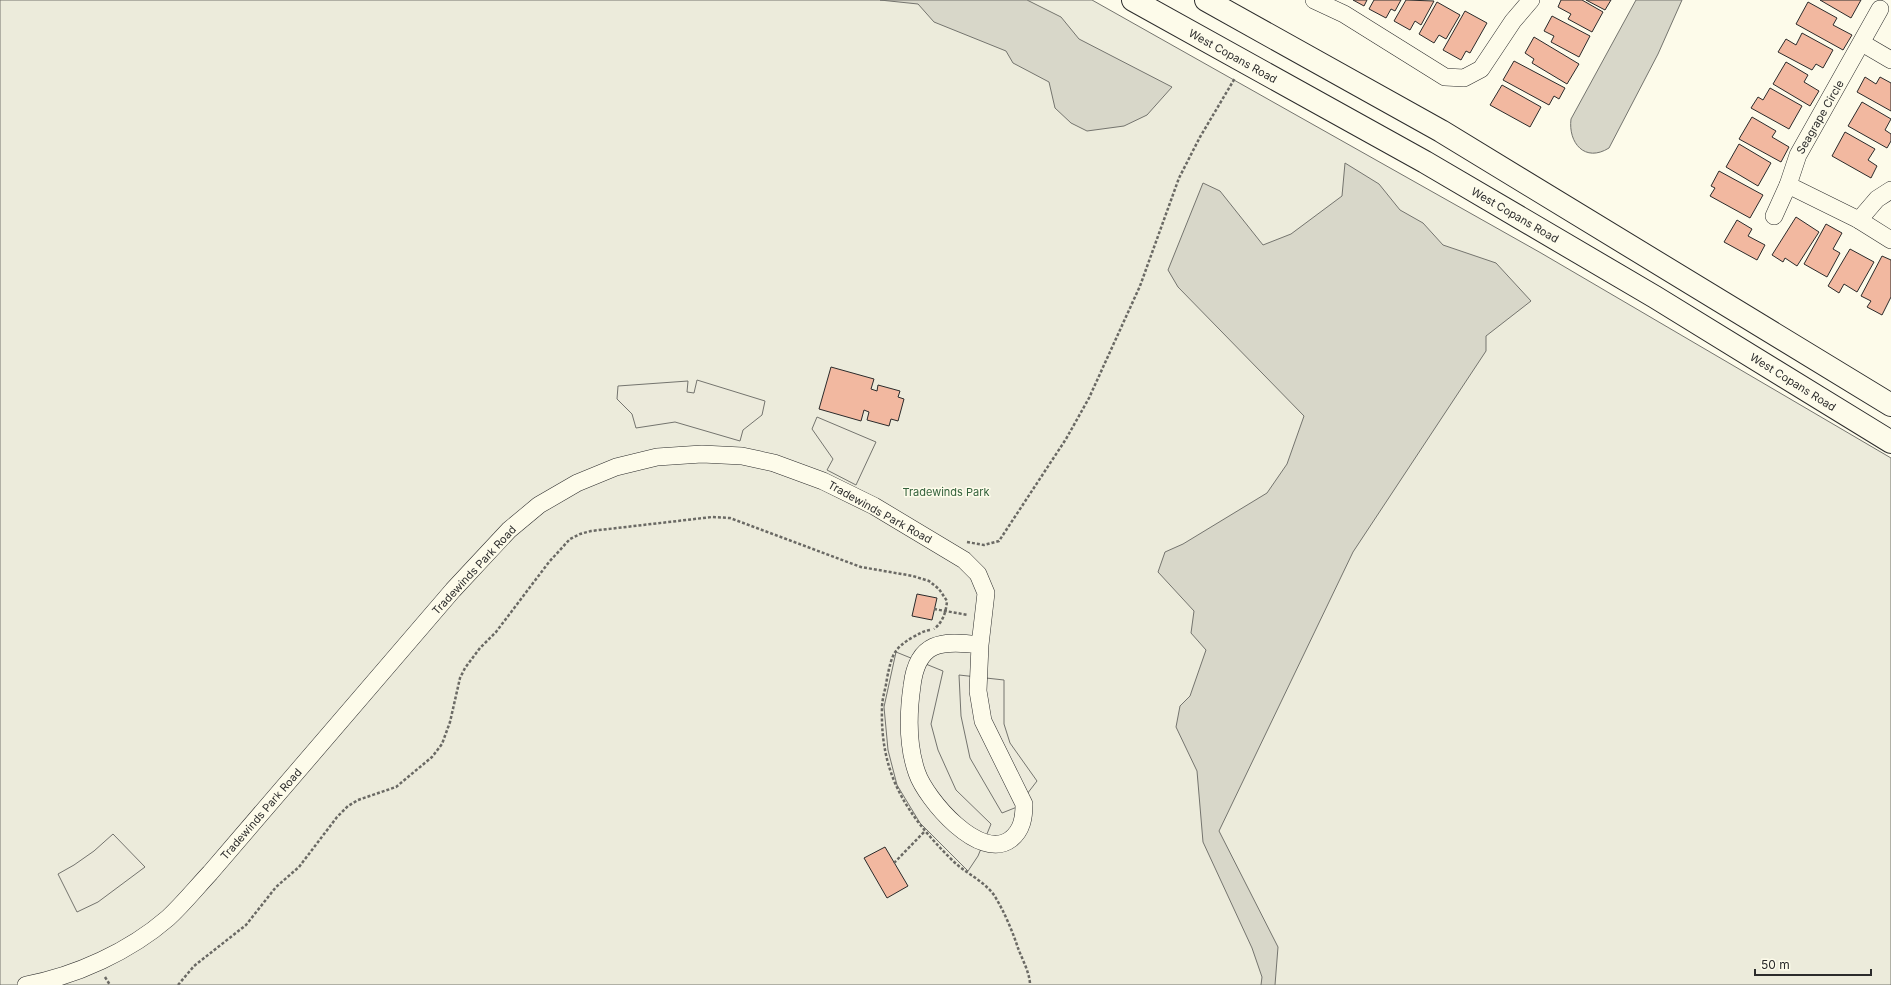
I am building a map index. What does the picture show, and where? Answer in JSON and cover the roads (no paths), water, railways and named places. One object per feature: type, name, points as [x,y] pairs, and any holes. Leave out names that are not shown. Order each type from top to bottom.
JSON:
[{"type":"main road","name":"West Copans Road","points":[[1133,0],[1425,162],[1655,297],[1891,442]]},
{"type":"main road","points":[[1206,0],[1441,131],[1891,405]]},
{"type":"main road","points":[[1305,96],[1323,65]]},
{"type":"street","points":[[1314,0],[1344,14],[1445,77],[1464,78],[1481,69],[1513,21],[1531,0]]},
{"type":"street","name":"Seagrape Circle","points":[[1774,216],[1788,185],[1798,155],[1880,9]]},
{"type":"street","points":[[1862,43],[1891,60]]},
{"type":"street","points":[[1788,185],[1859,220],[1891,240]]},
{"type":"street","points":[[1859,220],[1877,199],[1891,190]]},
{"type":"street","name":"Tradewinds Park Road","points":[[26,985],[74,971],[116,954],[139,940],[168,917],[210,873],[453,590],[510,530],[539,506],[577,483],[616,467],[658,457],[702,454],[742,456],[774,463],[823,481],[874,506],[964,560],[978,574],[986,592],[980,646],[978,690],[984,721],[1024,804],[1024,818],[1017,834],[1006,842],[994,845],[978,842],[959,828],[932,800],[917,774],[910,740],[909,706],[913,674],[920,658],[929,649],[940,643],[956,642],[980,646]]},
{"type":"park label","name":"Tradewinds Park","points":[[946,492]]}]
